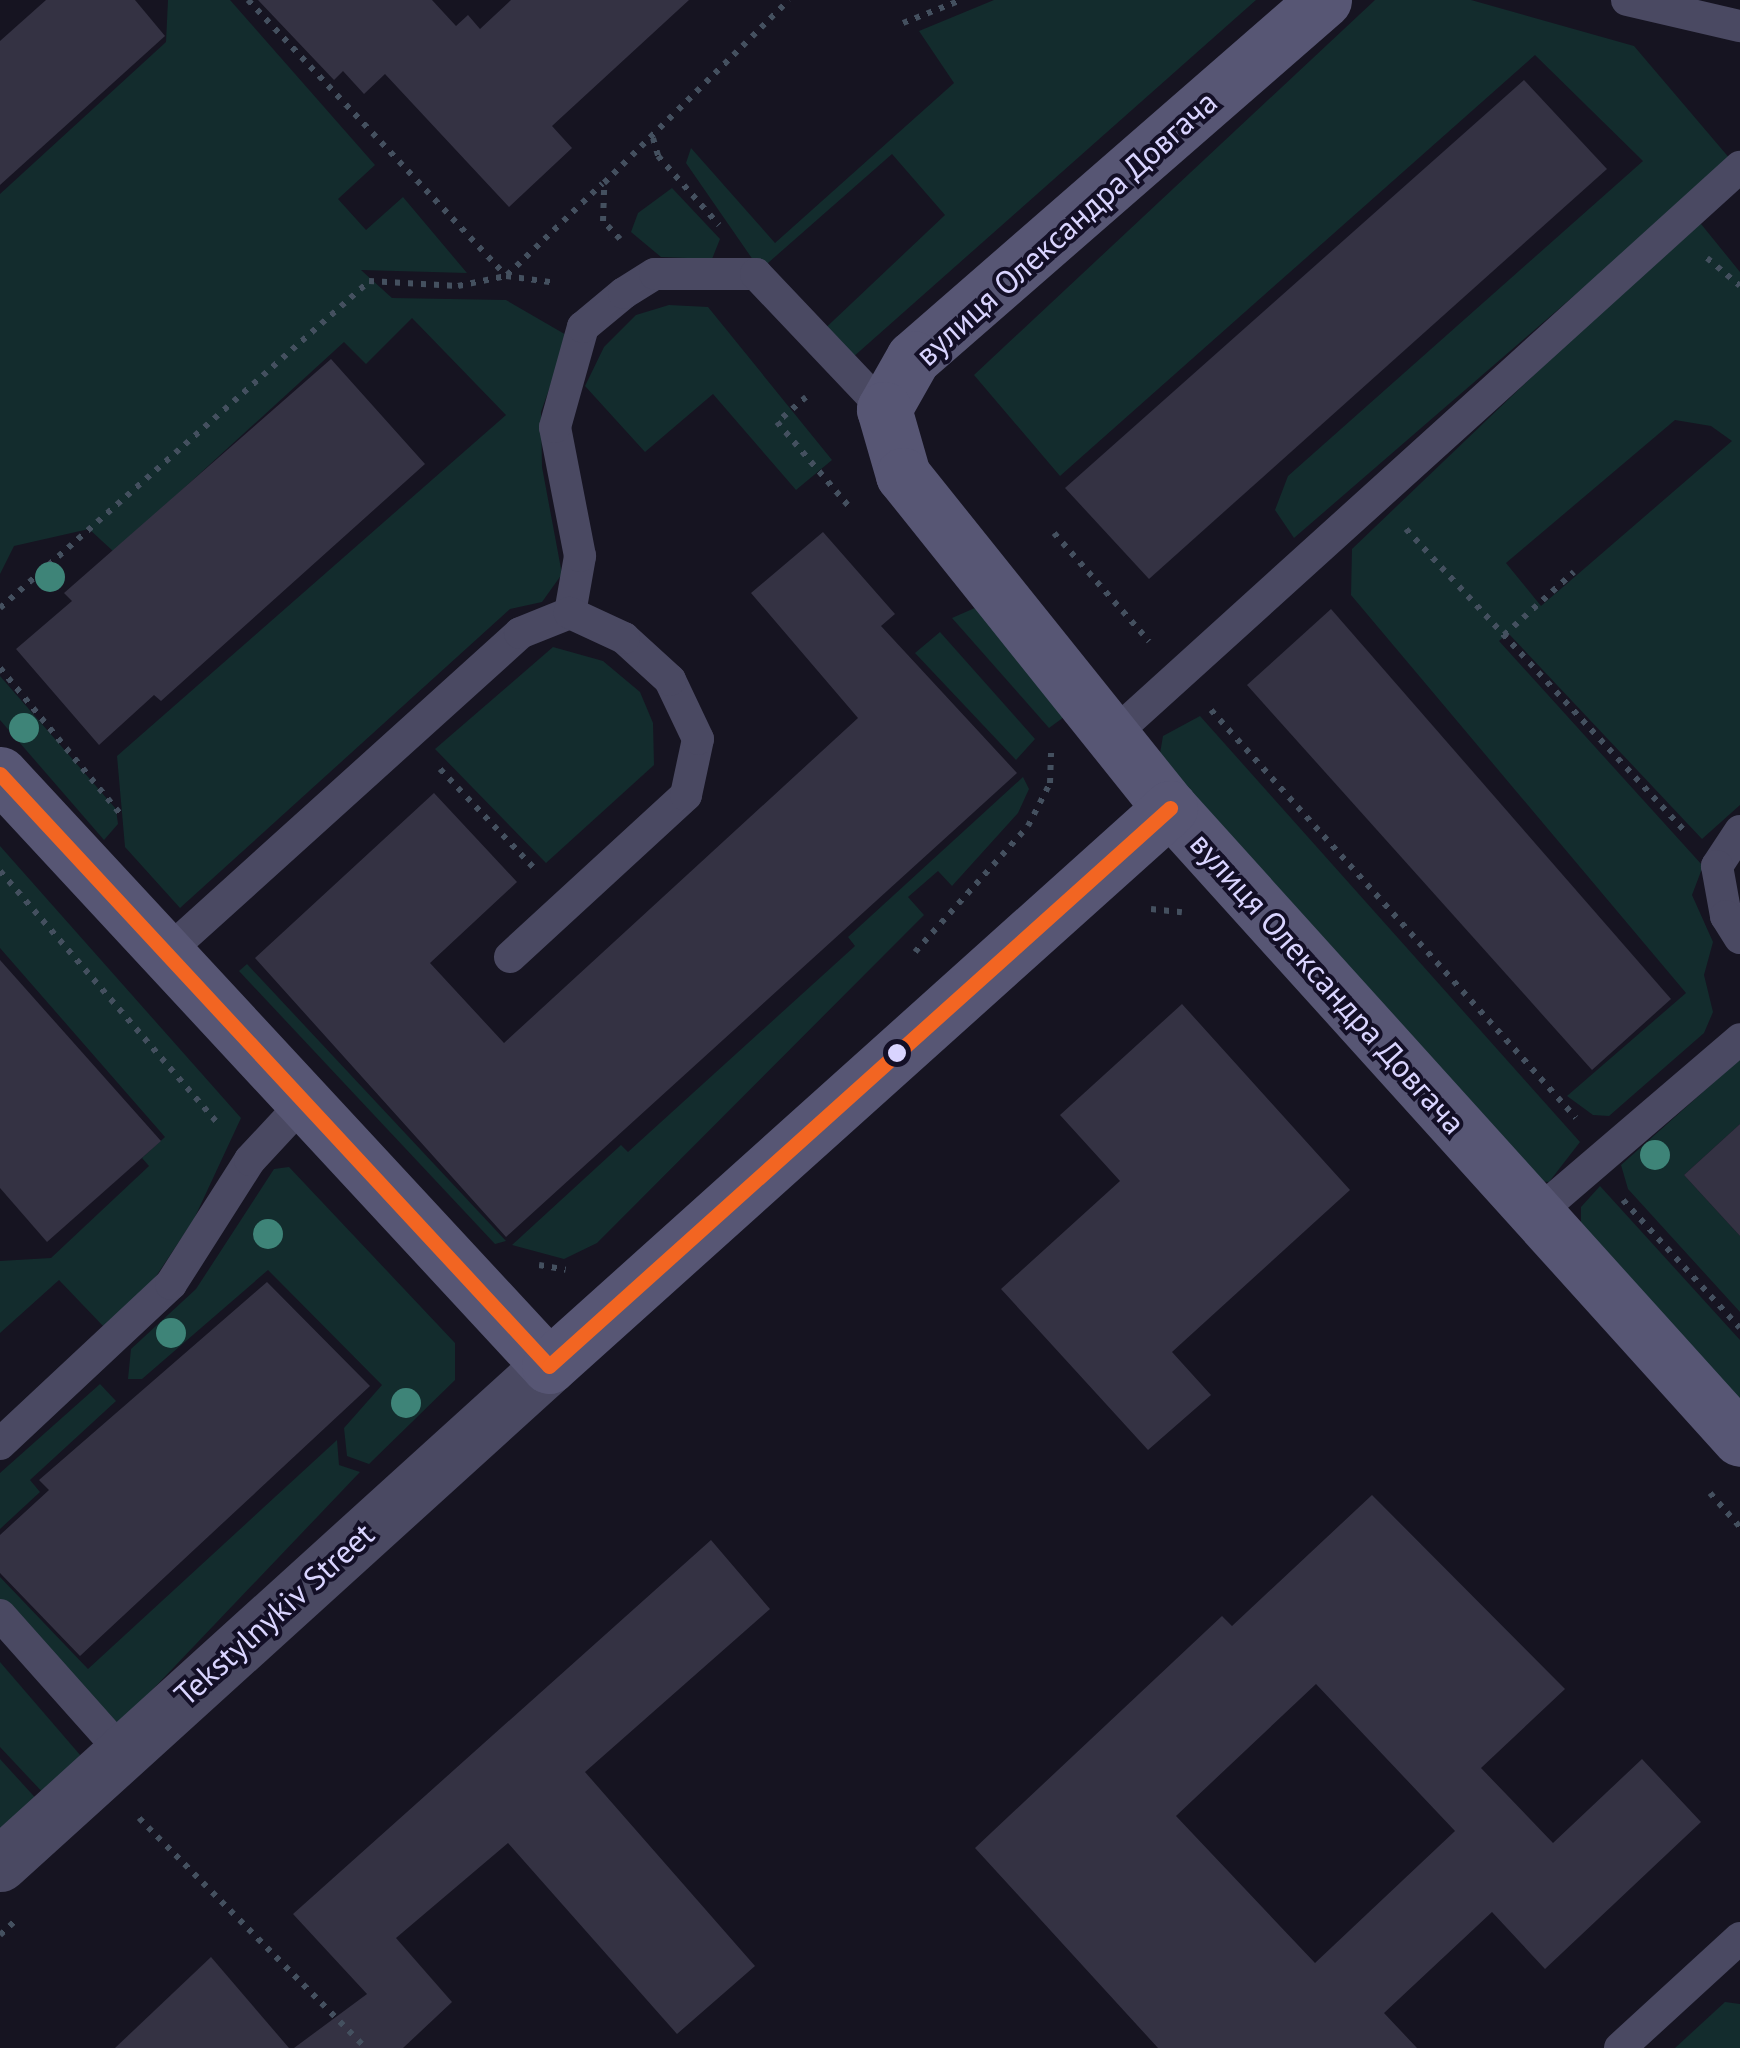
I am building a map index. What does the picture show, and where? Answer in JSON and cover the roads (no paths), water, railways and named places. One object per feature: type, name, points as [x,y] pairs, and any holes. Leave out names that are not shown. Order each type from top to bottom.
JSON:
[{"type":"street","name":"вулиця Олександра Довгача","points":[[1324,0],[913,358],[884,409],[904,475],[1170,808],[1740,1439]]},
{"type":"street","points":[[0,774],[549,1366]]},
{"type":"street","name":"Tekstylnykiv Street","points":[[0,1864],[1170,808]]},
{"type":"lane","points":[[1644,2],[1740,26]]},
{"type":"lane","points":[[1114,734],[1740,166]]},
{"type":"lane","points":[[570,613],[580,556],[555,427],[565,370],[583,327],[655,274],[756,274],[884,409]]},
{"type":"lane","points":[[164,955],[520,633],[570,613],[624,638],[670,680],[698,739],[686,795],[510,957]]},
{"type":"lane","points":[[1740,831],[1716,866],[1726,916],[1740,938]]},
{"type":"lane","points":[[1535,1215],[1740,1039]]},
{"type":"lane","points":[[0,1444],[171,1284],[250,1160],[302,1104]]},
{"type":"lane","points":[[0,1615],[121,1751]]},
{"type":"lane","points":[[1620,2048],[1738,1944]]}]
